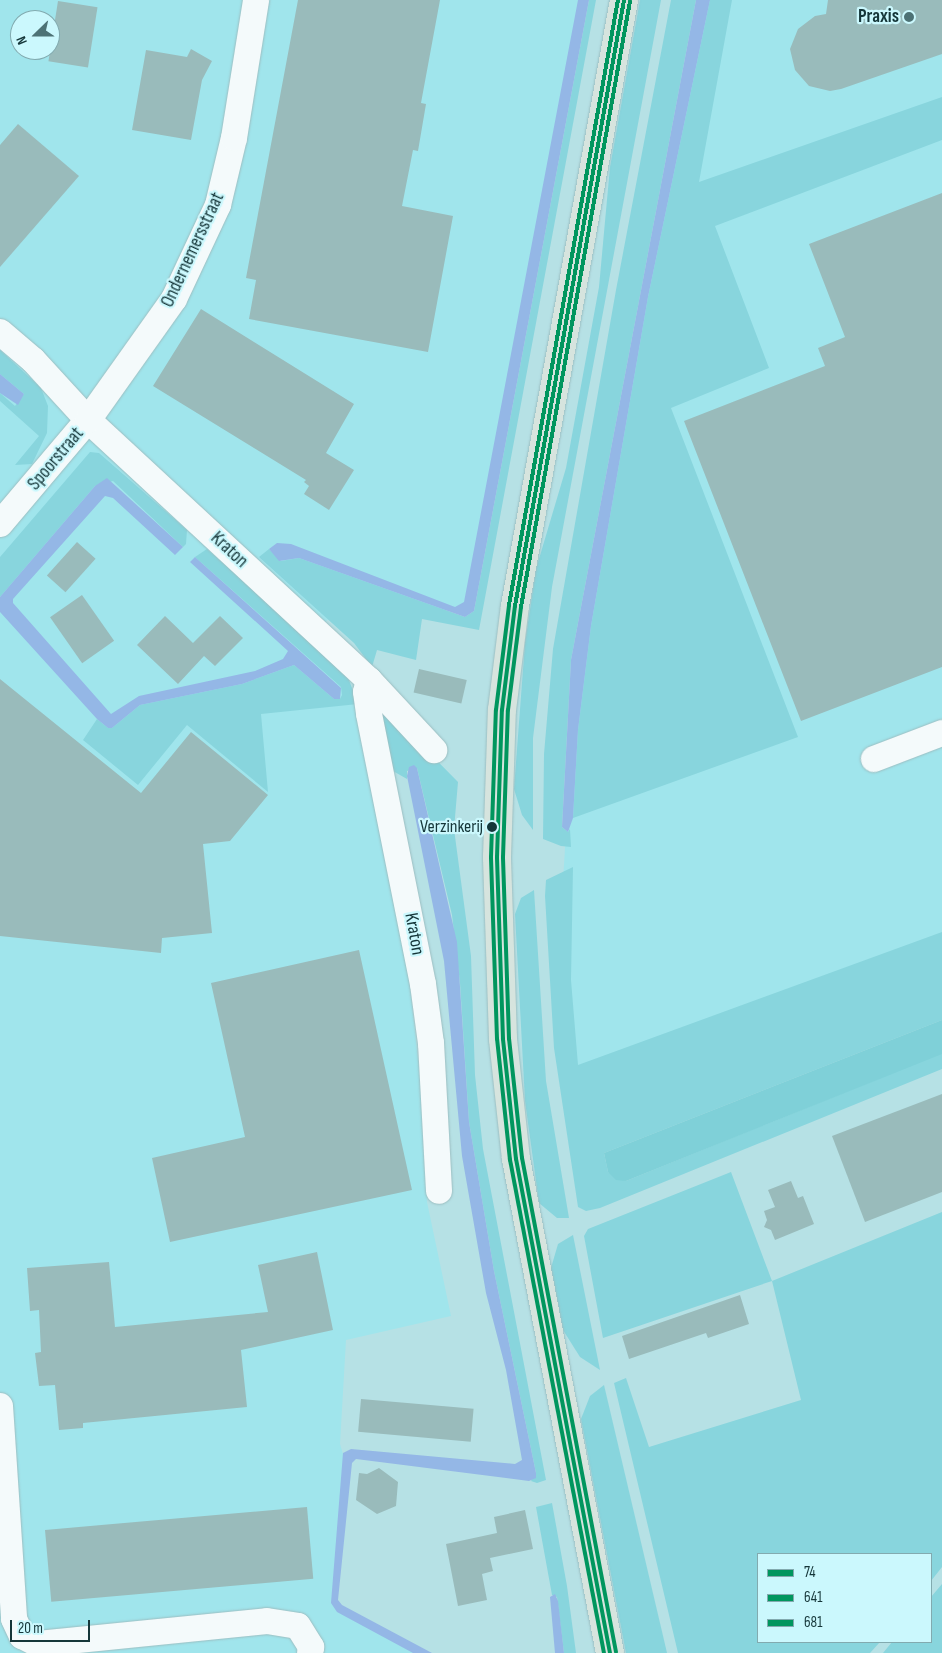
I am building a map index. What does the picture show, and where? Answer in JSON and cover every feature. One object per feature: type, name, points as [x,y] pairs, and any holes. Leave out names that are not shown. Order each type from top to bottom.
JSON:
[{"type":"main road","points":[[610,1653],[516,1159],[503,1039],[497,857],[502,710],[515,606],[624,0]]},
{"type":"street","name":"Ondernemersstraat","points":[[88,420],[174,299],[218,205],[234,138],[256,0]]},
{"type":"street","name":"Spoorstraat","points":[[0,332],[32,360],[88,420],[0,524]]},
{"type":"street","name":"Kraton","points":[[88,420],[369,680],[434,750]]},
{"type":"street","name":"Kraton","points":[[369,680],[366,692],[423,984],[431,1043],[438,1191]]},
{"type":"street","points":[[874,759],[942,733]]},
{"type":"street","points":[[0,1406],[2,1474],[14,1619],[22,1636],[38,1644],[267,1621],[298,1626],[311,1647],[310,1653]]},
{"type":"shaded area","points":[[0,0],[584,0],[471,605],[461,611],[340,606],[307,643],[350,691],[360,715],[408,969],[420,1078],[427,1202],[451,1316],[346,1340],[340,1444],[346,1464],[335,1606],[422,1653],[0,1653]]},
{"type":"shaded area","points":[[578,0],[589,0],[474,611],[465,617],[299,558],[279,561],[269,549],[277,543],[291,544],[455,607],[464,602]]},
{"type":"shaded area","points":[[589,0],[596,0],[479,630],[422,619],[416,660],[377,650],[372,667],[354,643],[259,557],[269,549],[281,561],[299,558],[465,617],[474,611]]},
{"type":"shaded area","points":[[640,0],[661,0],[552,587],[533,738],[533,830],[522,815],[514,789],[525,643],[536,569],[566,468],[599,287],[610,167]]},
{"type":"shaded area","points":[[671,0],[696,0],[571,660],[562,827],[568,832],[570,829],[571,847],[561,846],[543,839],[544,754],[553,649],[616,290]]},
{"type":"shaded area","points":[[696,0],[710,0],[648,297],[591,626],[578,730],[573,818],[568,832],[562,827],[571,660]]},
{"type":"shaded area","points":[[701,0],[942,0],[942,954],[574,1092],[558,965],[575,682]]},
{"type":"shaded area","points":[[710,0],[732,0],[699,182],[942,97],[942,140],[715,226],[769,368],[671,408],[798,737],[573,818],[578,730],[591,626],[648,297]]},
{"type":"shaded area","points":[[0,350],[41,388],[48,406],[47,433],[32,464],[15,465],[39,436],[0,401],[0,393],[15,406],[24,394],[0,374]]},
{"type":"shaded area","points":[[0,374],[24,394],[18,405],[0,393]]},
{"type":"shaded area","points":[[90,452],[99,453],[187,530],[186,544],[183,547],[113,481],[95,486],[0,597],[0,557]]},
{"type":"shaded area","points":[[107,478],[183,547],[175,555],[113,498],[105,496],[13,599],[13,603],[111,714],[139,696],[255,671],[283,659],[288,651],[190,562],[195,557],[341,688],[340,699],[334,699],[294,665],[242,684],[140,705],[112,728],[108,728],[97,719],[0,612],[0,597],[95,486]]},
{"type":"shaded area","points":[[207,549],[338,664],[349,680],[358,704],[261,714],[268,792],[187,725],[138,785],[83,740],[97,719],[108,728],[112,728],[140,705],[242,684],[294,665],[334,699],[340,699],[342,695],[341,687],[195,557]]},
{"type":"shaded area","points":[[387,710],[458,782],[454,829],[471,956],[475,1075],[483,1149],[546,1480],[537,1483],[531,1481],[536,1473],[494,1271],[469,1122],[460,983],[452,915],[417,768],[407,771],[407,779],[393,771],[381,714]]},
{"type":"shaded area","points":[[414,765],[417,768],[457,942],[469,1122],[494,1271],[536,1473],[536,1478],[529,1481],[356,1459],[352,1463],[338,1600],[342,1605],[432,1653],[413,1653],[337,1612],[331,1603],[343,1453],[351,1449],[515,1464],[522,1460],[506,1370],[486,1293],[462,1156],[444,961],[407,776],[409,767]]},
{"type":"shaded area","points":[[573,867],[571,980],[578,1065],[942,932],[942,1020],[604,1153],[608,1172],[626,1181],[942,1053],[942,1069],[600,1208],[586,1211],[578,1207],[554,1048],[545,896],[546,880]]},
{"type":"shaded area","points":[[534,890],[546,1081],[569,1218],[557,1218],[539,1203],[525,1101],[515,914],[521,898]]},
{"type":"shaded area","points":[[942,1020],[942,1054],[626,1181],[616,1180],[608,1172],[604,1153]]},
{"type":"shaded area","points":[[731,1172],[772,1281],[603,1338],[584,1236],[588,1229]]},
{"type":"shaded area","points":[[942,1212],[942,1567],[932,1580],[932,1553],[757,1553],[757,1643],[879,1643],[870,1653],[678,1653],[614,1383],[626,1378],[649,1447],[801,1400],[772,1281]]},
{"type":"shaded area","points":[[573,1235],[600,1370],[580,1357],[563,1330],[551,1268],[558,1244]]},
{"type":"shaded area","points":[[604,1385],[667,1653],[626,1653],[581,1419],[590,1396]]},
{"type":"shaded area","points":[[552,1503],[567,1586],[576,1653],[564,1653],[557,1597],[552,1595],[536,1507]]},
{"type":"shaded area","points":[[942,1584],[942,1653],[883,1653],[891,1643],[932,1643],[932,1596]]},
{"type":"shaded area","points":[[555,1594],[558,1601],[564,1653],[555,1653],[550,1597]]},
{"type":"building","points":[[298,0],[440,0],[421,103],[426,104],[418,151],[413,150],[402,206],[453,216],[428,352],[249,319],[256,280],[246,278]]},
{"type":"building","points":[[828,0],[942,0],[942,54],[841,89],[830,91],[809,86],[795,70],[790,49],[798,29],[815,16],[826,14]]},
{"type":"building","points":[[58,1],[98,7],[88,68],[48,61],[60,60],[60,10],[57,10]]},
{"type":"building","points":[[191,49],[212,61],[202,80],[191,140],[132,130],[146,50],[187,57]]},
{"type":"building","points":[[18,124],[79,176],[0,267],[0,145]]},
{"type":"building","points":[[942,193],[942,667],[801,721],[684,421],[825,366],[818,348],[845,337],[809,244]]},
{"type":"building","points":[[201,309],[354,404],[326,453],[354,470],[329,510],[304,494],[309,486],[304,482],[306,480],[153,386]]},
{"type":"building","points":[[77,542],[96,559],[65,592],[47,575]]},
{"type":"building","points":[[82,595],[114,641],[82,663],[50,617]]},
{"type":"building","points":[[165,616],[193,643],[220,616],[243,638],[215,666],[204,656],[178,684],[137,645]]},
{"type":"building","points":[[419,669],[467,680],[461,703],[414,692]]},
{"type":"building","points":[[0,679],[141,793],[191,732],[268,795],[230,841],[203,844],[212,933],[162,938],[161,953],[0,936]]},
{"type":"building","points":[[359,950],[412,1190],[170,1242],[152,1158],[245,1137],[211,983]]},
{"type":"building","points":[[942,1094],[942,1192],[865,1222],[832,1136]]},
{"type":"building","points":[[791,1181],[798,1198],[803,1196],[814,1224],[775,1240],[771,1230],[764,1227],[767,1220],[764,1211],[775,1207],[768,1190]]},
{"type":"building","points":[[317,1252],[333,1330],[241,1350],[247,1407],[83,1423],[83,1428],[59,1430],[55,1385],[39,1386],[35,1353],[41,1352],[39,1310],[30,1311],[27,1268],[109,1262],[115,1327],[268,1312],[258,1265]]},
{"type":"building","points":[[740,1295],[749,1324],[708,1338],[706,1333],[629,1359],[622,1336]]},
{"type":"building","points":[[361,1399],[474,1409],[471,1442],[358,1432]]},
{"type":"building","points":[[379,1468],[398,1482],[396,1506],[377,1514],[356,1500],[359,1473],[367,1474]]},
{"type":"building","points":[[307,1507],[313,1579],[51,1602],[45,1530]]},
{"type":"building","points":[[525,1510],[533,1549],[490,1558],[493,1571],[482,1574],[487,1600],[458,1606],[446,1544],[497,1533],[494,1517]]},
{"type":"transit line","name":"681","points":[[604,1653],[510,1160],[497,1039],[491,857],[496,710],[509,605],[618,0]]},
{"type":"transit line","name":"74","points":[[610,1653],[516,1159],[503,1039],[497,857],[502,710],[515,606],[624,0]]},
{"type":"transit line","name":"641","points":[[616,1652],[522,1158],[509,1039],[503,857],[508,710],[521,607],[630,1]]},
{"type":"place","name":"Praxis","points":[[909,17]]},
{"type":"place","name":"Verzinkerij","points":[[492,827]]}]
